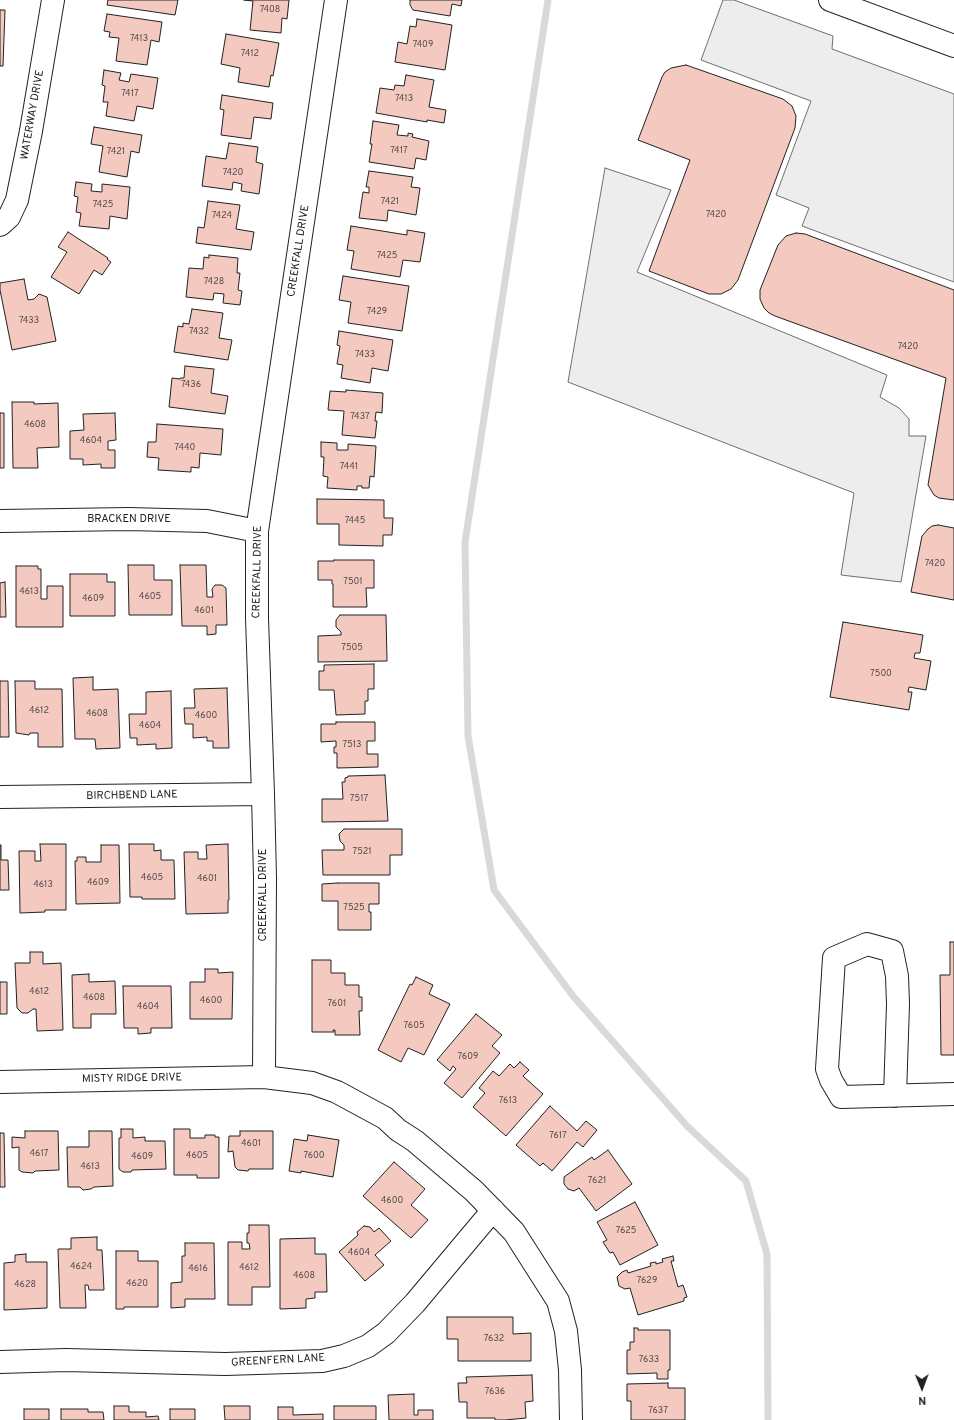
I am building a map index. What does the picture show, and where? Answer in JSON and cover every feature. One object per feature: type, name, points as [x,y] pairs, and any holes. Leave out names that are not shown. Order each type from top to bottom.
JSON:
[{"type":"street","name":"WATERWAY DRIVE","points":[[0,225],[9,218],[17,200],[53,0]]},
{"type":"street","name":"CREEKFALL DRIVE","points":[[264,1077],[265,878],[257,618],[257,531],[336,0]]},
{"type":"street","points":[[830,0],[954,46]]},
{"type":"street","points":[[922,34],[954,35]]},
{"type":"street","name":"BRACKEN DRIVE","points":[[0,521],[128,519],[207,521],[257,531]]},
{"type":"street","name":"BIRCHBEND LANE","points":[[0,797],[263,794]]},
{"type":"street","points":[[895,1096],[898,1004],[897,976],[892,951],[867,944],[834,958],[827,1069],[831,1080],[841,1097],[895,1096],[954,1094]]},
{"type":"street","name":"MISTY RIDGE DRIVE","points":[[0,1082],[264,1077],[318,1085],[336,1092],[385,1118],[398,1130],[415,1141],[468,1186],[514,1232],[558,1301],[566,1331],[570,1370],[571,1420]]},
{"type":"street","name":"GREENFERN LANE","points":[[0,1362],[66,1360],[225,1364],[322,1361],[344,1356],[368,1346],[386,1333],[415,1303],[493,1210]]},
{"type":"shaded area","points":[[723,0],[734,0],[833,36],[832,49],[954,94],[954,282],[802,226],[809,208],[776,195],[811,101],[701,60]]},
{"type":"shaded area","points":[[605,168],[671,190],[637,272],[887,375],[880,397],[899,408],[909,419],[909,436],[926,436],[901,582],[841,575],[854,493],[568,382]]},
{"type":"building","points":[[108,0],[178,0],[175,15],[107,5]]},
{"type":"building","points":[[244,0],[289,0],[287,19],[282,18],[281,33],[250,30],[253,1]]},
{"type":"building","points":[[410,0],[462,0],[461,6],[452,4],[450,16],[413,10],[410,5]]},
{"type":"building","points":[[0,10],[5,10],[3,66],[0,66]]},
{"type":"building","points":[[107,14],[162,22],[159,42],[151,40],[147,65],[116,61],[119,38],[109,37],[110,32],[104,31]]},
{"type":"building","points":[[417,19],[452,25],[445,70],[395,62],[398,42],[407,44],[410,26],[416,27]]},
{"type":"building","points":[[226,34],[279,43],[273,76],[271,75],[269,87],[238,82],[240,68],[221,64]]},
{"type":"building","points":[[686,65],[783,99],[792,106],[796,116],[795,128],[738,280],[731,289],[721,294],[709,294],[649,271],[690,160],[638,140],[665,72],[671,68]]},
{"type":"building","points":[[104,70],[121,73],[119,80],[129,82],[131,74],[158,78],[153,109],[137,106],[134,121],[106,116],[108,102],[103,102],[105,86],[102,85]]},
{"type":"building","points":[[406,75],[434,80],[429,107],[446,110],[444,123],[427,120],[427,122],[376,113],[380,88],[394,90],[395,85],[404,86]]},
{"type":"building","points":[[222,95],[273,103],[271,119],[254,117],[251,139],[221,135],[224,110],[220,109]]},
{"type":"building","points":[[373,121],[399,125],[397,135],[408,136],[408,133],[413,134],[412,137],[429,141],[426,160],[416,158],[414,169],[369,162],[372,144],[370,144]]},
{"type":"building","points":[[94,127],[142,135],[139,153],[131,151],[127,177],[99,172],[103,146],[91,144]]},
{"type":"building","points":[[229,143],[258,147],[256,162],[263,164],[259,194],[241,191],[242,184],[233,182],[232,190],[202,186],[206,156],[226,159]]},
{"type":"building","points":[[369,171],[413,177],[411,187],[420,188],[416,215],[388,210],[387,221],[359,218],[363,192],[369,193],[369,187],[366,187]]},
{"type":"building","points":[[76,182],[92,184],[91,191],[102,192],[102,184],[130,187],[127,219],[110,216],[109,229],[79,226],[81,213],[76,212],[78,197],[74,196]]},
{"type":"building","points":[[208,201],[240,205],[236,229],[254,232],[251,250],[196,243],[198,227],[204,228]]},
{"type":"building","points":[[351,226],[407,235],[407,230],[425,233],[420,262],[403,260],[400,277],[351,269],[354,251],[347,250]]},
{"type":"building","points":[[68,232],[108,258],[107,259],[111,262],[102,275],[94,270],[79,294],[51,277],[67,252],[58,247]]},
{"type":"building","points":[[796,233],[805,234],[954,290],[954,500],[939,498],[934,495],[928,485],[946,378],[775,316],[764,308],[760,299],[760,290],[778,245],[786,236]]},
{"type":"building","points":[[209,255],[238,258],[237,273],[240,273],[238,290],[242,291],[240,305],[223,303],[224,294],[214,293],[213,300],[186,297],[189,268],[203,269],[204,257],[209,258]]},
{"type":"building","points":[[343,276],[409,286],[402,331],[348,323],[351,302],[339,300]]},
{"type":"building","points":[[24,279],[28,300],[34,299],[39,294],[47,297],[56,341],[12,350],[0,290],[0,283]]},
{"type":"building","points":[[192,309],[223,313],[219,338],[232,340],[228,360],[174,352],[178,326],[183,327],[183,323],[189,324]]},
{"type":"building","points":[[339,331],[393,340],[388,371],[372,368],[370,383],[341,378],[343,365],[337,364],[340,346],[337,345]]},
{"type":"building","points":[[185,366],[214,369],[211,393],[228,396],[225,414],[169,407],[172,378],[184,378]]},
{"type":"building","points":[[346,390],[383,393],[382,413],[376,412],[375,421],[377,421],[375,438],[342,435],[344,411],[328,410],[330,391],[346,392]]},
{"type":"building","points":[[12,402],[34,402],[34,404],[58,403],[59,447],[37,448],[38,468],[13,468]]},
{"type":"building","points":[[0,413],[4,413],[4,468],[0,468]]},
{"type":"building","points":[[115,413],[116,440],[108,441],[108,450],[115,450],[115,468],[101,468],[101,464],[83,465],[83,459],[70,459],[70,431],[84,430],[83,414]]},
{"type":"building","points":[[157,424],[223,429],[221,455],[200,453],[199,468],[191,467],[191,472],[158,470],[159,458],[147,457],[148,442],[156,442]]},
{"type":"building","points":[[321,442],[337,443],[337,450],[348,450],[348,444],[376,446],[374,477],[370,476],[369,488],[357,486],[357,490],[327,488],[328,477],[323,476],[324,457],[321,457]]},
{"type":"building","points":[[317,499],[384,500],[384,518],[393,518],[392,535],[383,535],[383,546],[339,545],[339,524],[317,524]]},
{"type":"building","points":[[938,525],[954,528],[954,600],[911,592],[922,536],[932,526]]},
{"type":"building","points":[[374,560],[374,588],[366,588],[367,607],[333,607],[332,580],[318,580],[318,561]]},
{"type":"building","points":[[128,565],[154,565],[154,580],[172,580],[172,615],[129,615]]},
{"type":"building","points":[[180,565],[206,565],[207,597],[213,597],[212,589],[215,585],[222,585],[226,588],[227,625],[216,625],[216,634],[207,635],[207,626],[182,626]]},
{"type":"building","points":[[16,566],[38,566],[38,569],[41,569],[41,599],[47,599],[47,586],[63,586],[63,627],[16,627]]},
{"type":"building","points":[[70,574],[107,574],[107,582],[115,582],[115,616],[70,616]]},
{"type":"building","points":[[5,582],[6,617],[0,617],[0,583]]},
{"type":"building","points":[[340,615],[386,615],[387,661],[318,662],[318,636],[341,635],[341,632],[336,627],[336,620]]},
{"type":"building","points":[[843,622],[923,635],[920,653],[915,653],[914,658],[931,661],[926,690],[909,687],[908,692],[912,692],[909,710],[830,697]]},
{"type":"building","points":[[374,664],[374,689],[368,689],[368,701],[365,701],[365,714],[336,715],[334,690],[319,690],[319,671],[324,671],[324,665]]},
{"type":"building","points":[[93,677],[93,690],[118,689],[120,748],[96,749],[95,739],[75,739],[73,678]]},
{"type":"building","points":[[0,681],[8,681],[9,737],[0,737]]},
{"type":"building","points":[[15,681],[35,681],[35,689],[62,689],[63,747],[38,747],[38,733],[30,733],[29,735],[16,733]]},
{"type":"building","points":[[227,688],[229,748],[213,748],[213,741],[207,741],[207,737],[193,738],[193,724],[185,724],[184,708],[195,708],[194,689]]},
{"type":"building","points":[[171,691],[172,748],[156,749],[156,744],[137,745],[137,738],[130,738],[129,714],[146,714],[146,692]]},
{"type":"building","points":[[336,722],[375,722],[375,741],[367,741],[367,754],[378,754],[378,767],[337,768],[337,753],[334,753],[336,741],[321,742],[321,724],[336,724]]},
{"type":"building","points":[[385,775],[388,821],[322,822],[322,799],[343,799],[342,782],[345,782],[345,778],[348,776]]},
{"type":"building","points":[[344,829],[402,829],[402,855],[390,855],[390,875],[323,875],[322,850],[344,850],[344,845],[340,841],[339,834]]},
{"type":"building","points":[[40,844],[66,844],[66,910],[45,910],[45,912],[20,913],[19,851],[35,851],[35,861],[41,861]]},
{"type":"building","points":[[129,844],[154,844],[154,851],[161,850],[161,860],[174,860],[175,899],[142,899],[142,897],[130,897]]},
{"type":"building","points":[[228,844],[228,913],[186,914],[184,852],[198,852],[198,859],[207,859],[206,845]]},
{"type":"building","points":[[0,845],[1,860],[8,860],[9,890],[0,890]]},
{"type":"building","points":[[101,845],[119,845],[120,903],[76,904],[75,861],[77,861],[77,857],[86,857],[86,862],[101,862]]},
{"type":"building","points":[[379,883],[379,904],[369,904],[369,912],[371,912],[371,930],[338,930],[338,901],[322,901],[322,884]]},
{"type":"building","points":[[950,942],[954,942],[954,1055],[941,1055],[940,975],[950,975]]},
{"type":"building","points":[[30,952],[43,952],[43,964],[61,963],[63,1030],[37,1031],[36,1009],[33,1009],[28,1013],[22,1013],[17,1008],[15,963],[30,963]]},
{"type":"building","points":[[312,960],[331,960],[331,973],[345,973],[345,985],[359,985],[359,997],[362,997],[362,1011],[359,1011],[360,1035],[335,1035],[335,1030],[333,1030],[334,1032],[312,1032]]},
{"type":"building","points":[[205,969],[218,969],[218,973],[233,972],[232,1019],[190,1019],[190,982],[205,982]]},
{"type":"building","points":[[89,974],[89,982],[115,981],[116,1014],[91,1014],[91,1028],[73,1028],[72,975]]},
{"type":"building","points":[[416,977],[433,985],[429,994],[450,1004],[424,1055],[408,1048],[401,1062],[378,1050],[410,984],[412,985]]},
{"type":"building","points":[[0,982],[7,982],[7,1014],[0,1014]]},
{"type":"building","points":[[123,986],[171,986],[172,1028],[151,1028],[151,1033],[138,1034],[138,1028],[124,1028]]},
{"type":"building","points":[[476,1014],[502,1035],[492,1046],[500,1053],[462,1098],[444,1083],[456,1069],[453,1066],[450,1071],[437,1060]]},
{"type":"building","points":[[520,1062],[529,1070],[523,1076],[543,1094],[506,1136],[473,1107],[485,1093],[479,1088],[493,1071],[499,1076],[510,1064],[514,1068]]},
{"type":"building","points":[[550,1106],[577,1131],[586,1121],[597,1130],[583,1147],[577,1142],[552,1171],[543,1163],[540,1166],[516,1145]]},
{"type":"building","points":[[121,1129],[133,1129],[133,1138],[145,1137],[145,1141],[165,1141],[166,1169],[132,1170],[131,1172],[123,1172],[119,1169],[119,1138],[121,1138]]},
{"type":"building","points":[[174,1129],[190,1129],[190,1138],[205,1138],[205,1135],[215,1135],[215,1137],[219,1137],[219,1178],[197,1178],[197,1175],[174,1175]]},
{"type":"building","points":[[25,1131],[58,1131],[59,1170],[35,1171],[33,1173],[22,1172],[19,1170],[19,1147],[12,1148],[12,1137],[25,1138]]},
{"type":"building","points":[[89,1131],[112,1131],[113,1186],[94,1187],[83,1190],[80,1187],[68,1187],[67,1147],[89,1147]]},
{"type":"building","points":[[240,1131],[273,1131],[273,1169],[249,1169],[248,1171],[238,1170],[235,1167],[233,1151],[228,1152],[229,1136],[240,1136]]},
{"type":"building","points":[[0,1133],[4,1133],[5,1187],[0,1187]]},
{"type":"building","points":[[308,1135],[339,1140],[333,1177],[301,1171],[301,1173],[289,1171],[294,1139],[307,1141]]},
{"type":"building","points":[[608,1150],[632,1184],[596,1211],[579,1188],[574,1191],[568,1189],[564,1184],[564,1177],[592,1157],[594,1160]]},
{"type":"building","points":[[394,1162],[425,1189],[411,1205],[428,1220],[411,1238],[363,1196]]},
{"type":"building","points":[[635,1202],[658,1245],[620,1265],[613,1252],[610,1253],[603,1242],[607,1240],[597,1222]]},
{"type":"building","points":[[249,1225],[269,1225],[270,1287],[252,1287],[252,1305],[228,1305],[228,1242],[242,1242],[242,1249],[250,1249],[249,1243],[247,1243]]},
{"type":"building","points":[[364,1226],[370,1227],[374,1232],[379,1228],[391,1241],[375,1255],[384,1265],[365,1281],[339,1252],[358,1235],[357,1232]]},
{"type":"building","points":[[97,1237],[97,1250],[102,1250],[104,1290],[89,1290],[88,1285],[85,1285],[86,1308],[60,1308],[58,1249],[71,1249],[71,1238]]},
{"type":"building","points":[[315,1238],[315,1254],[326,1254],[327,1292],[315,1292],[315,1298],[306,1299],[306,1308],[280,1309],[280,1239]]},
{"type":"building","points":[[185,1243],[214,1243],[215,1299],[185,1299],[185,1307],[171,1308],[171,1283],[182,1282],[182,1256],[185,1256]]},
{"type":"building","points":[[116,1251],[138,1251],[138,1261],[158,1261],[158,1307],[124,1307],[124,1309],[116,1309]]},
{"type":"building","points":[[26,1254],[26,1262],[47,1262],[47,1308],[4,1310],[4,1263],[15,1262],[15,1255]]},
{"type":"building","points":[[673,1256],[674,1261],[671,1261],[678,1287],[683,1285],[687,1297],[684,1298],[684,1301],[638,1315],[630,1288],[625,1289],[619,1286],[617,1277],[622,1272],[627,1270],[628,1273],[651,1266],[650,1263],[656,1262],[656,1264],[663,1262],[662,1259]]},
{"type":"building","points":[[447,1317],[513,1317],[513,1334],[531,1333],[531,1361],[458,1361],[458,1339],[447,1339]]},
{"type":"building","points":[[634,1328],[638,1328],[638,1330],[670,1330],[670,1370],[668,1370],[668,1379],[657,1379],[657,1373],[627,1374],[627,1350],[630,1350],[630,1342],[634,1342]]},
{"type":"building","points":[[532,1375],[533,1401],[525,1402],[526,1418],[495,1420],[495,1418],[467,1418],[467,1402],[459,1402],[458,1383],[467,1383],[466,1377]]},
{"type":"building","points":[[668,1383],[668,1388],[685,1388],[685,1420],[631,1420],[631,1401],[627,1401],[627,1384]]},
{"type":"building","points":[[414,1394],[414,1415],[418,1415],[418,1410],[433,1410],[433,1420],[389,1420],[388,1395]]},
{"type":"building","points":[[114,1406],[129,1406],[129,1412],[146,1412],[146,1417],[158,1416],[159,1420],[114,1420]]},
{"type":"building","points":[[224,1406],[250,1406],[250,1420],[225,1420]]},
{"type":"building","points":[[334,1406],[376,1406],[376,1420],[334,1420]]},
{"type":"building","points":[[278,1407],[293,1407],[293,1415],[323,1414],[323,1420],[278,1420]]},
{"type":"building","points":[[24,1409],[49,1409],[49,1420],[24,1420]]},
{"type":"building","points":[[61,1409],[88,1409],[88,1412],[103,1412],[104,1420],[61,1420]]},
{"type":"building","points":[[170,1409],[195,1409],[195,1420],[170,1420]]},
{"type":"waterway","points":[[548,0],[465,542],[468,736],[494,890],[573,996],[687,1126],[746,1181],[767,1254],[768,1420]]}]
